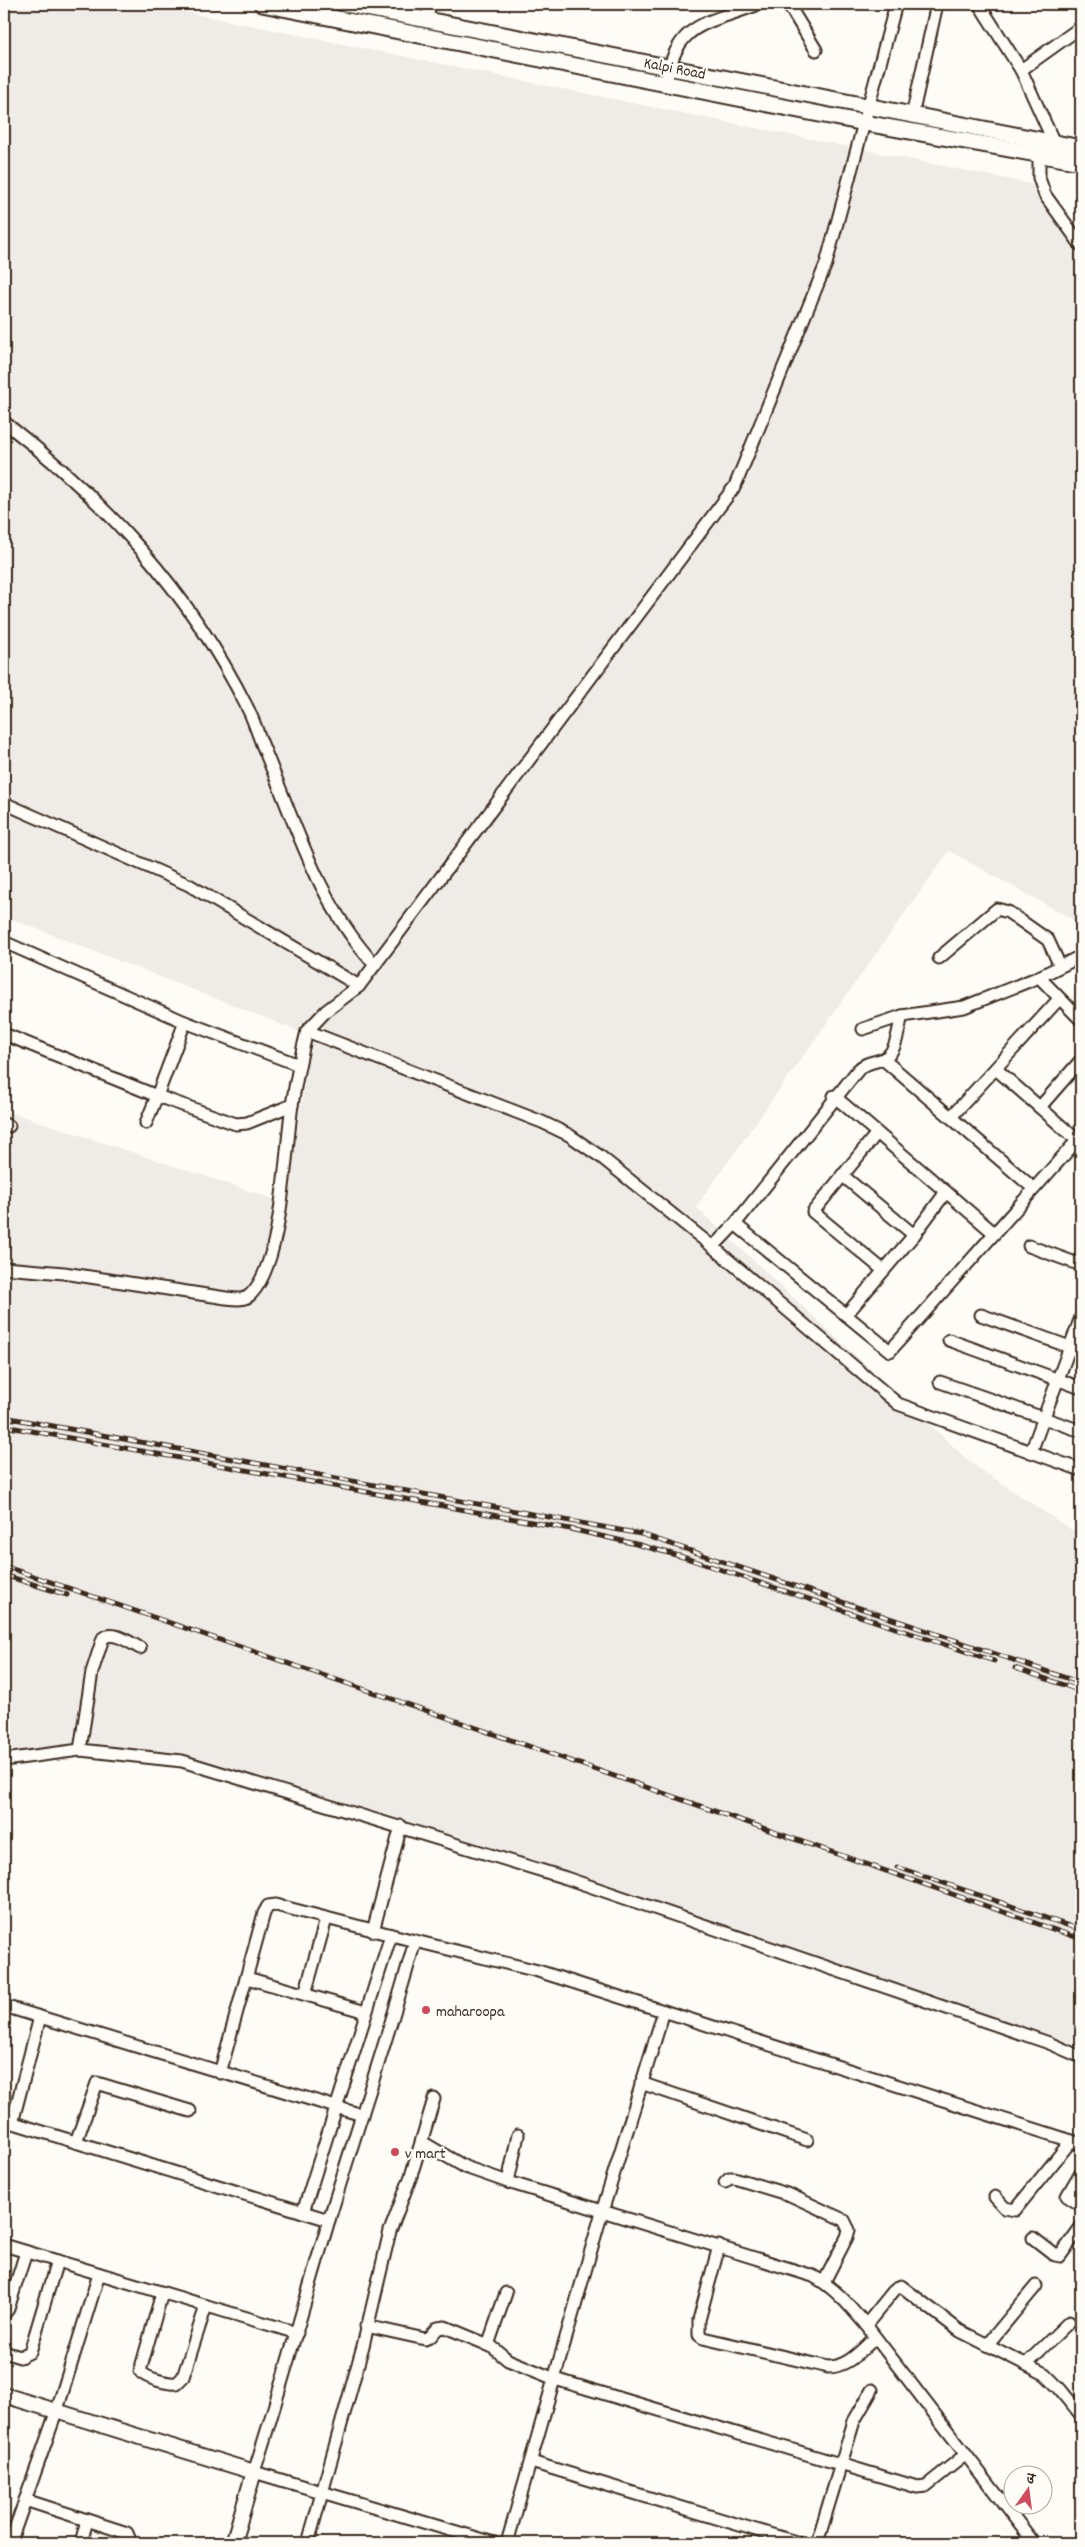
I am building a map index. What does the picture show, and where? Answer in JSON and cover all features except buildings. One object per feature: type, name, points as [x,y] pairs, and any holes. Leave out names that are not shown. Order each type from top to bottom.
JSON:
[{"type":"main road","name":"Kalpi Road","points":[[262,4],[864,123],[1081,162]]},
{"type":"main road","name":"Kalpi Road","points":[[345,4],[1081,148]]},
{"type":"street","points":[[427,19],[430,4]]},
{"type":"street","points":[[666,83],[668,68],[681,41],[690,30],[759,4]]},
{"type":"street","points":[[788,4],[816,50]]},
{"type":"street","points":[[4,1268],[64,1272],[232,1298],[246,1298],[252,1294],[261,1278],[276,1230],[292,1105],[307,1030],[326,1011],[359,986],[376,965],[735,486],[826,264],[896,4]]},
{"type":"street","points":[[912,116],[937,4]]},
{"type":"street","points":[[979,4],[1021,70],[1061,158]]},
{"type":"street","points":[[1021,70],[1081,27]]},
{"type":"street","points":[[1039,153],[1041,187],[1081,245]]},
{"type":"street","points":[[4,422],[92,496],[144,553],[194,620],[248,708],[310,867],[338,916],[358,946],[376,965]]},
{"type":"street","points":[[4,803],[189,885],[359,986]]},
{"type":"street","points":[[939,958],[997,909],[1008,912],[1048,940],[1060,966]]},
{"type":"street","points":[[4,942],[185,1022],[299,1065]]},
{"type":"street","points":[[863,1029],[902,1016],[964,1007],[1039,977],[1081,956]]},
{"type":"street","points":[[1039,977],[1081,1020]]},
{"type":"street","points":[[951,1117],[1059,999]]},
{"type":"street","points":[[713,1247],[735,1224],[834,1096],[864,1064],[883,1059],[892,1050],[902,1016]]},
{"type":"street","points":[[146,1123],[185,1022]]},
{"type":"street","points":[[307,1030],[542,1122],[569,1135],[601,1157],[713,1247],[898,1404],[1081,1470]]},
{"type":"street","points":[[4,1034],[156,1096],[236,1124],[247,1123],[292,1105]]},
{"type":"street","points":[[883,1059],[1034,1188]]},
{"type":"street","points":[[1040,1108],[1081,1060]]},
{"type":"street","points":[[735,1224],[890,1351],[1079,1138],[1040,1108],[996,1069]]},
{"type":"street","points":[[834,1096],[994,1233]]},
{"type":"street","points":[[877,1133],[813,1212],[883,1270]]},
{"type":"street","points":[[842,1176],[914,1235]]},
{"type":"street","points":[[846,1314],[914,1235],[946,1192]]},
{"type":"street","points":[[1029,1246],[1081,1265]]},
{"type":"street","points":[[981,1315],[1081,1351]]},
{"type":"street","points":[[1031,1452],[1081,1317]]},
{"type":"street","points":[[949,1340],[1081,1388]]},
{"type":"street","points":[[940,1382],[1044,1417],[1081,1432]]},
{"type":"street","points":[[80,1750],[92,1672],[103,1638],[108,1634],[116,1635],[140,1648]]},
{"type":"street","points":[[4,1760],[80,1750],[182,1761],[401,1826],[566,1878],[1049,2043],[1081,2057]]},
{"type":"street","points":[[373,1930],[401,1826]]},
{"type":"street","points":[[220,2073],[264,1913],[268,1906],[276,1905],[538,1971],[1076,2142],[1015,2210],[1005,2208],[995,2197]]},
{"type":"street","points":[[305,1994],[326,1919]]},
{"type":"street","points":[[303,2212],[391,1935]]},
{"type":"street","points":[[233,2543],[297,2333],[329,2220],[392,2024],[415,1941]]},
{"type":"street","points":[[247,1978],[366,2012]]},
{"type":"street","points":[[4,2006],[362,2115]]},
{"type":"street","points":[[506,2543],[602,2212],[664,2011]]},
{"type":"street","points":[[40,2017],[8,2121],[329,2220]]},
{"type":"street","points":[[76,2142],[97,2083],[190,2111]]},
{"type":"street","points":[[641,2083],[807,2140]]},
{"type":"street","points":[[308,2543],[390,2232],[422,2142],[434,2099]]},
{"type":"street","points":[[508,2182],[518,2135]]},
{"type":"street","points":[[422,2142],[465,2167],[508,2182],[813,2276],[824,2282],[839,2294],[866,2325],[1034,2543]]},
{"type":"street","points":[[1081,2172],[1066,2196],[1081,2206]]},
{"type":"street","points":[[725,2182],[730,2178],[734,2178],[790,2195],[844,2220],[849,2230],[847,2237],[824,2282]]},
{"type":"street","points":[[1033,2238],[1055,2255],[1060,2256],[1081,2227]]},
{"type":"street","points":[[4,2245],[297,2333]]},
{"type":"street","points":[[718,2246],[699,2320],[699,2335],[703,2338],[762,2353],[838,2367],[847,2363],[875,2338]]},
{"type":"street","points":[[4,2314],[8,2309],[26,2252]]},
{"type":"street","points":[[4,2352],[20,2357],[30,2352],[57,2261]]},
{"type":"street","points":[[10,2543],[57,2410],[99,2274]]},
{"type":"street","points":[[866,2325],[896,2288],[901,2286],[960,2331],[1027,2363],[1052,2380],[1081,2415]]},
{"type":"street","points":[[987,2345],[1036,2286]]},
{"type":"street","points":[[162,2293],[140,2370],[144,2375],[169,2383],[176,2383],[183,2377],[206,2306]]},
{"type":"street","points":[[488,2345],[506,2293]]},
{"type":"street","points":[[1027,2363],[1069,2322]]},
{"type":"street","points":[[366,2326],[424,2339],[442,2326],[488,2345],[508,2360],[555,2379],[917,2487],[926,2486],[965,2455]]},
{"type":"street","points":[[817,2543],[854,2421],[872,2390]]},
{"type":"street","points":[[4,2395],[494,2543]]},
{"type":"street","points":[[531,2462],[798,2543]]},
{"type":"street","points":[[25,2500],[127,2532],[130,2538],[128,2543]]},
{"type":"street","points":[[81,2543],[87,2520]]},
{"type":"shaded area","points":[[4,4],[146,4],[1036,185],[1081,240],[1081,924],[949,851],[696,1207],[971,1463],[1081,1536],[1081,2013],[1077,2012],[1070,2058],[209,1765],[61,1753],[4,1763],[4,1110],[286,1203],[311,1036],[4,916]]},
{"type":"railway","points":[[4,1417],[641,1534],[1081,1683]]},
{"type":"railway","points":[[4,1426],[570,1529],[636,1544],[683,1557],[994,1661]]},
{"type":"railway","points":[[4,1566],[448,1718],[1081,1939]]},
{"type":"railway","points":[[4,1575],[67,1595]]},
{"type":"railway","points":[[1015,1668],[1081,1691]]},
{"type":"railway","points":[[897,1867],[1081,1930]]},
{"type":"place","name":"maharoopa","points":[[426,2010]]},
{"type":"place","name":"v mart","points":[[395,2152]]}]
